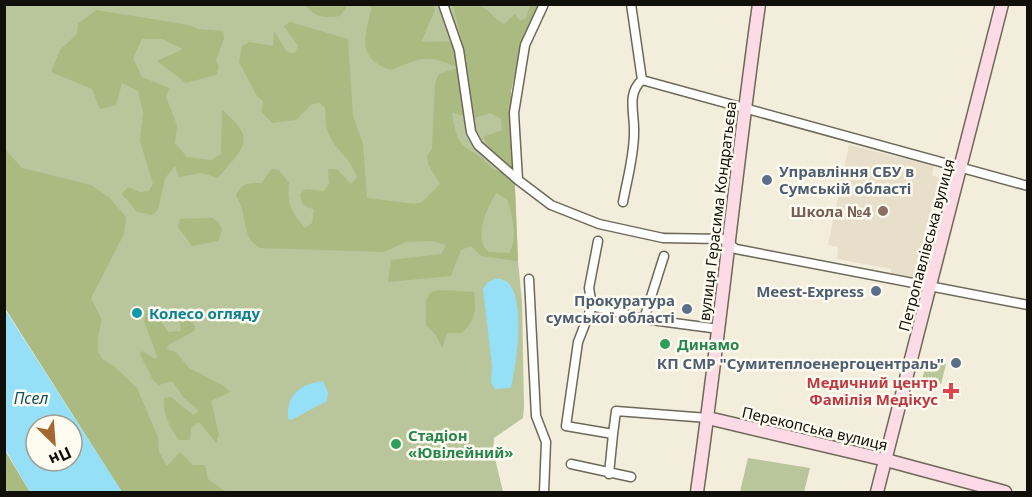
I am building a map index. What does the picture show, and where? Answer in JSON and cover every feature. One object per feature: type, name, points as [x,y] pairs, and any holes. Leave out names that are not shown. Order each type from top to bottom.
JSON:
[{"type":"street","points":[[443,4],[459,50],[471,132],[478,145],[550,204],[599,224],[663,238],[722,239],[736,249],[1028,305]]},
{"type":"street","points":[[518,180],[514,113],[525,45],[544,4]]},
{"type":"street","points":[[631,4],[642,80]]},
{"type":"street","name":"вулиця Герасима Кондратьєва","points":[[697,492],[719,329],[744,107],[759,4]]},
{"type":"street","name":"Петропавлівська вулиця","points":[[877,492],[962,168],[1002,4]]},
{"type":"street","points":[[642,80],[1028,186]]},
{"type":"street","points":[[624,202],[634,131],[631,109],[636,85],[642,80]]},
{"type":"street","points":[[598,241],[589,288],[592,306],[578,342],[566,426],[613,435],[609,474]]},
{"type":"street","points":[[644,319],[664,256]]},
{"type":"street","points":[[528,279],[536,416],[546,442],[544,492]]},
{"type":"street","points":[[592,306],[644,319],[719,329]]},
{"type":"street","name":"Перекопська вулиця","points":[[613,435],[616,411],[708,418],[886,460],[1005,492]]},
{"type":"street","points":[[571,464],[631,477]]},
{"type":"shaded area","name":"Школа №4","points":[[849,145],[934,166],[932,175],[940,178],[913,277],[891,273],[891,269],[837,259],[838,247],[828,245]]},
{"type":"green space","points":[[5,5],[539,5],[521,45],[511,91],[518,261],[522,302],[524,407],[523,418],[494,438],[493,450],[503,492],[122,492],[84,432],[84,413],[72,413],[5,308]]},
{"type":"green space","points":[[306,5],[346,5],[346,8],[340,16],[325,17],[317,15]]},
{"type":"green space","points":[[372,5],[433,5],[435,10],[421,42],[462,41],[453,5],[481,7],[504,24],[515,14],[520,21],[526,18],[530,5],[539,5],[521,45],[511,91],[518,261],[481,256],[471,246],[461,250],[451,276],[388,282],[391,260],[441,254],[446,245],[433,241],[406,242],[384,252],[260,248],[250,238],[236,196],[240,188],[249,183],[262,183],[271,169],[279,170],[289,183],[291,207],[305,228],[312,223],[314,209],[304,204],[300,194],[306,189],[324,191],[329,184],[328,169],[337,169],[351,184],[357,177],[331,139],[326,126],[325,108],[320,103],[312,104],[296,120],[272,123],[262,112],[263,101],[257,96],[239,62],[242,46],[249,42],[273,46],[274,31],[287,52],[295,53],[298,46],[284,26],[290,22],[348,39],[353,116],[363,144],[367,198],[414,204],[422,202],[440,184],[428,164],[427,156],[432,149],[435,83],[439,74],[457,68],[432,59],[418,60],[391,70],[379,65],[367,52],[365,44]],"holes":[[[452,112],[472,119],[490,113],[501,119],[502,130],[483,137],[505,172],[494,170],[461,143]],[[496,193],[507,199],[512,219],[514,241],[509,253],[488,252],[482,238],[483,222]]]},
{"type":"green space","points":[[96,10],[189,25],[198,29],[223,31],[224,39],[216,60],[219,67],[216,75],[186,83],[157,61],[183,49],[162,39],[142,39],[133,58],[142,77],[169,88],[166,97],[177,125],[175,143],[187,157],[211,160],[221,154],[222,110],[233,120],[243,136],[240,150],[218,178],[202,173],[179,177],[175,166],[165,178],[158,210],[152,215],[137,212],[122,194],[128,187],[140,192],[149,191],[153,184],[140,141],[143,113],[138,91],[122,83],[116,105],[100,109],[92,89],[51,72],[60,50],[77,34],[78,24]]},
{"type":"green space","points":[[4,148],[22,168],[91,185],[110,198],[126,217],[124,234],[91,298],[102,320],[98,336],[98,352],[102,359],[114,366],[137,388],[158,437],[159,452],[167,466],[180,452],[193,465],[205,465],[208,479],[226,492],[122,492],[84,432],[84,413],[72,413],[5,308]]},
{"type":"green space","points":[[213,218],[222,230],[218,241],[192,246],[178,227],[180,219]]},
{"type":"green space","points":[[438,290],[474,292],[475,298],[475,309],[470,324],[462,333],[447,333],[442,348],[436,335],[426,325],[426,301],[430,293]]},
{"type":"green space","points":[[147,309],[157,315],[168,332],[181,331],[179,315],[183,313],[190,316],[195,327],[194,331],[170,344],[166,349],[176,352],[189,368],[224,386],[230,392],[211,401],[219,435],[216,443],[201,424],[197,423],[191,428],[190,440],[179,440],[170,425],[165,415],[164,398],[171,397],[193,415],[198,412],[172,381],[159,385],[153,380],[140,354],[142,351],[155,359],[157,356],[144,321]]},
{"type":"green space","points":[[928,359],[946,364],[941,384],[922,379]]},
{"type":"green space","points":[[4,449],[27,487],[30,492],[5,492]]},
{"type":"green space","points":[[748,458],[810,468],[804,492],[740,492]]},
{"type":"water","points":[[495,279],[506,281],[513,291],[517,306],[518,343],[511,388],[495,389],[491,383],[492,366],[483,289],[488,282]]},
{"type":"water","name":"Псел","points":[[4,308],[71,413],[24,413],[24,473],[84,473],[84,433],[122,492],[30,492],[5,449]]},
{"type":"water","points":[[323,381],[328,393],[327,401],[291,420],[288,419],[289,403],[296,392],[308,385]]},
{"type":"place","name":"Управління СБУ в Сумській області","points":[[767,180]]},
{"type":"place","name":"Школа №4","points":[[883,211]]},
{"type":"place","name":"Meest-Express","points":[[876,291]]},
{"type":"place","name":"Прокуратура сумської області","points":[[687,309]]},
{"type":"place","name":"Колесо огляду","points":[[137,313]]},
{"type":"place","name":"Динамо","points":[[665,344]]},
{"type":"place","name":"КП СМР \"Сумитеплоенергоцентраль\"","points":[[956,363]]},
{"type":"place","name":"Медичний центр Фамілія Медікус","points":[[951,391]]},
{"type":"place","name":"Стадіон «Ювілейний»","points":[[396,444]]}]
